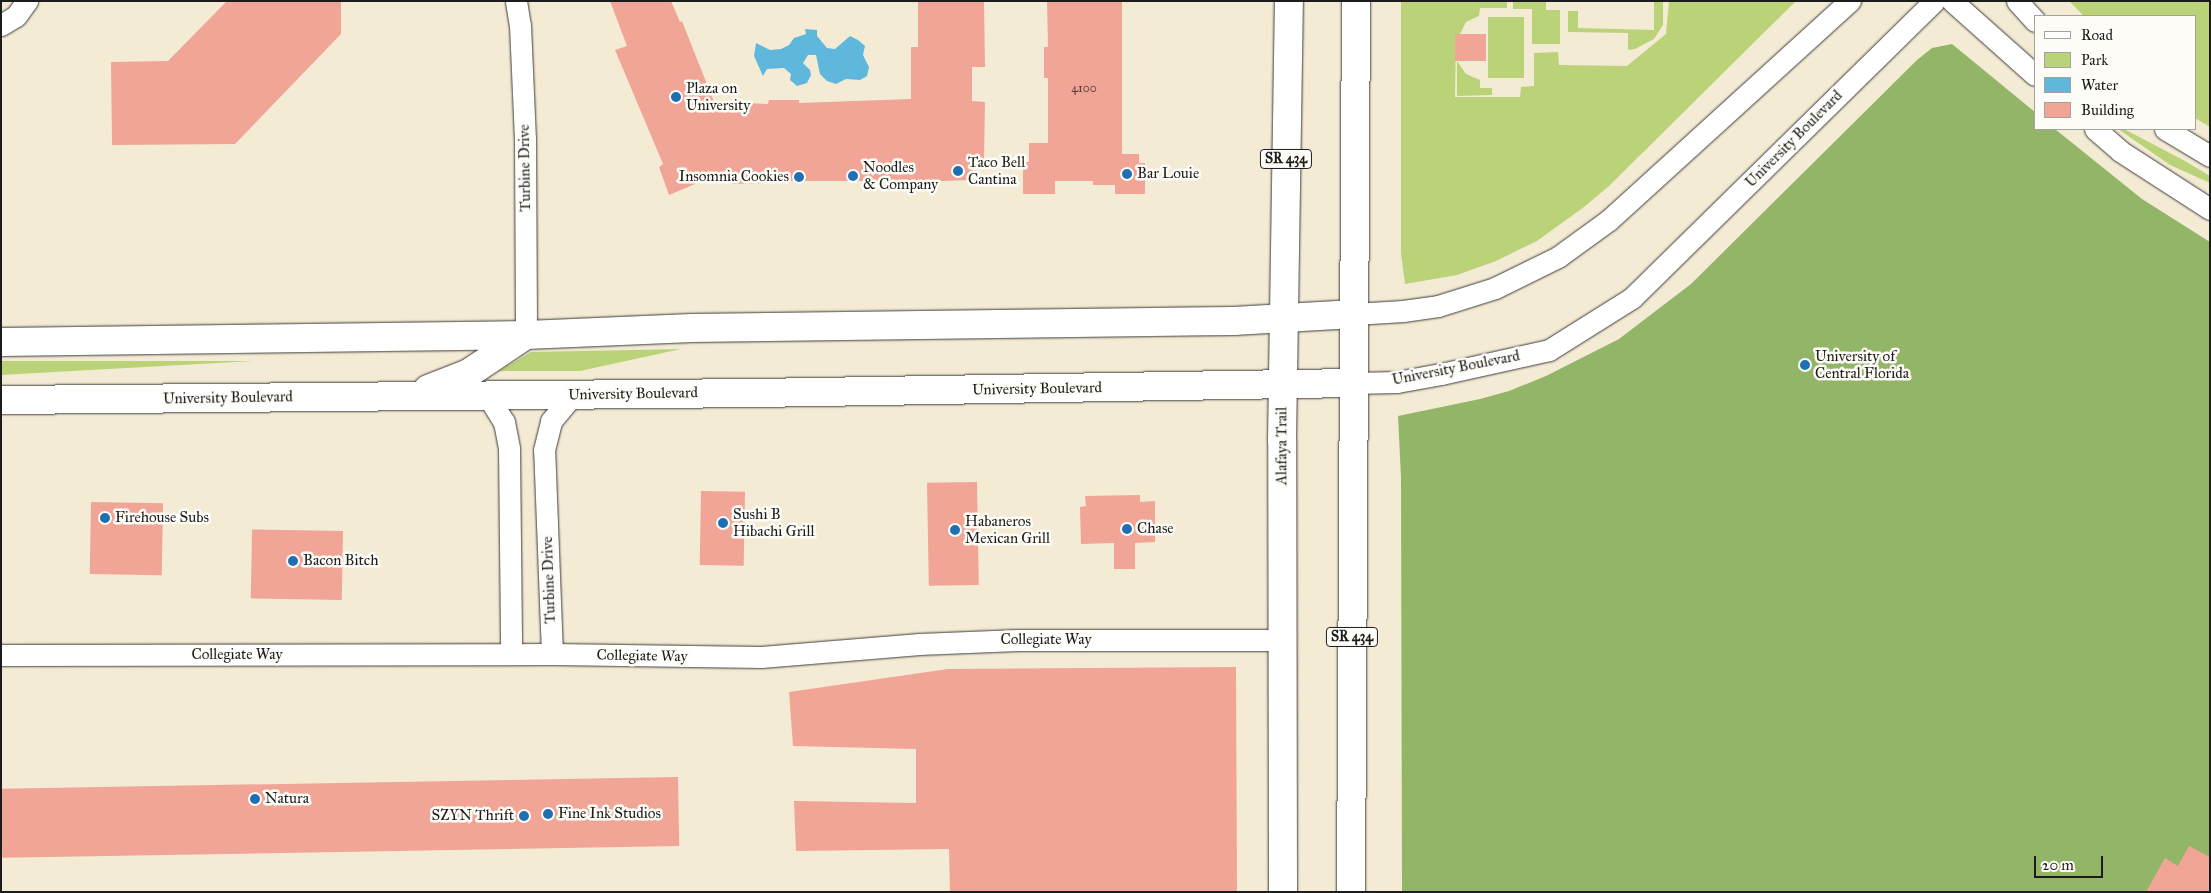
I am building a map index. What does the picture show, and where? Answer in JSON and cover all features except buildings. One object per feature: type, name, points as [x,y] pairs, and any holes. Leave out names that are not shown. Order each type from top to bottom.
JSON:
[{"type":"main road","name":"Alafaya Trail","points":[[1283,892],[1283,385],[1289,1]]},
{"type":"main road","name":"SR 434","points":[[1351,892],[1356,1]]},
{"type":"main road","points":[[1,342],[526,335],[692,328],[1215,321],[1354,314]]},
{"type":"main road","points":[[410,396],[469,373],[526,335]]},
{"type":"main road","name":"University Boulevard","points":[[1,400],[573,395],[1353,383]]},
{"type":"street","points":[[1,25],[16,16],[28,1]]},
{"type":"street","name":"Turbine Drive","points":[[516,1],[520,25],[525,138],[526,335]]},
{"type":"street","points":[[1354,314],[1403,311],[1438,306],[1495,288],[1558,257],[1609,220],[1850,1]]},
{"type":"street","name":"University Boulevard","points":[[1353,383],[1397,382],[1549,350],[1632,298],[1934,1]]},
{"type":"street","points":[[1952,1],[2034,74]]},
{"type":"street","points":[[2016,1],[2034,20]]},
{"type":"street","points":[[2096,130],[2120,151],[2210,209]]},
{"type":"street","points":[[2167,130],[2210,156]]},
{"type":"street","points":[[487,395],[504,422],[509,448],[511,654]]},
{"type":"street","name":"Turbine Drive","points":[[552,654],[544,450],[551,421],[573,395]]},
{"type":"street","name":"Collegiate Way","points":[[1,655],[552,654],[761,657],[919,644],[1020,640],[1282,640]]},
{"type":"green space","points":[[1401,1],[1507,1],[1507,8],[1480,8],[1479,16],[1466,22],[1460,34],[1456,34],[1455,97],[1520,97],[1521,87],[1534,86],[1534,53],[1558,52],[1559,65],[1627,66],[1666,34],[1669,1],[1796,1],[1609,186],[1584,207],[1537,241],[1496,261],[1457,275],[1405,284],[1401,253]]},
{"type":"green space","points":[[1513,1],[1546,1],[1546,10],[1560,10],[1560,44],[1532,44],[1532,9],[1513,9]]},
{"type":"green space","points":[[1654,1],[1663,1],[1663,25],[1654,39],[1635,49],[1628,50],[1628,33],[1568,32],[1568,11],[1578,11],[1578,28],[1654,30]]},
{"type":"green space","points":[[2069,1],[2210,1],[2210,127],[2196,119],[2196,15],[2083,15]]},
{"type":"green space","points":[[1488,17],[1524,17],[1524,78],[1488,78]]},
{"type":"green space","name":"University of Central Florida","points":[[1952,44],[2034,111],[2034,130],[2056,130],[2142,199],[2210,242],[2210,892],[1402,892],[1401,477],[1398,416],[1509,391],[1546,376],[1619,339],[1691,284],[1917,60],[1932,48]]},
{"type":"green space","points":[[1457,61],[1466,74],[1480,80],[1480,88],[1492,88],[1492,95],[1457,96]]},
{"type":"green space","points":[[2119,130],[2126,130],[2185,161],[2210,176],[2210,183],[2170,165]]},
{"type":"green space","points":[[681,349],[580,371],[499,371],[531,352]]},
{"type":"green space","points":[[1,361],[253,361],[1,375]]},
{"type":"water","points":[[805,29],[817,30],[817,36],[827,48],[835,49],[850,36],[858,40],[865,46],[863,55],[869,67],[867,76],[860,80],[846,79],[836,84],[827,81],[820,74],[816,55],[808,55],[803,63],[810,70],[811,75],[807,83],[797,86],[790,80],[791,74],[784,68],[767,69],[763,76],[754,56],[756,43],[770,50],[781,49],[789,45],[794,38],[806,34]]},
{"type":"place","name":"Plaza on University","points":[[676,97]]},
{"type":"place","name":"Taco Bell Cantina","points":[[958,171]]},
{"type":"place","name":"Bar Louie","points":[[1127,174]]},
{"type":"place","name":"Noodles & Company","points":[[853,176]]},
{"type":"place","name":"Insomnia Cookies","points":[[799,177]]},
{"type":"place","name":"University of Central Florida","points":[[1805,365]]},
{"type":"place","name":"Firehouse Subs","points":[[105,518]]},
{"type":"place","name":"Sushi B Hibachi Grill","points":[[723,523]]},
{"type":"place","name":"Chase","points":[[1127,529]]},
{"type":"place","name":"Habaneros Mexican Grill","points":[[955,530]]},
{"type":"place","name":"Bacon Bitch","points":[[293,561]]},
{"type":"place","name":"Natura","points":[[255,799]]},
{"type":"place","name":"Fine Ink Studios","points":[[548,814]]},
{"type":"place","name":"SZYN Thrift","points":[[524,816]]}]
